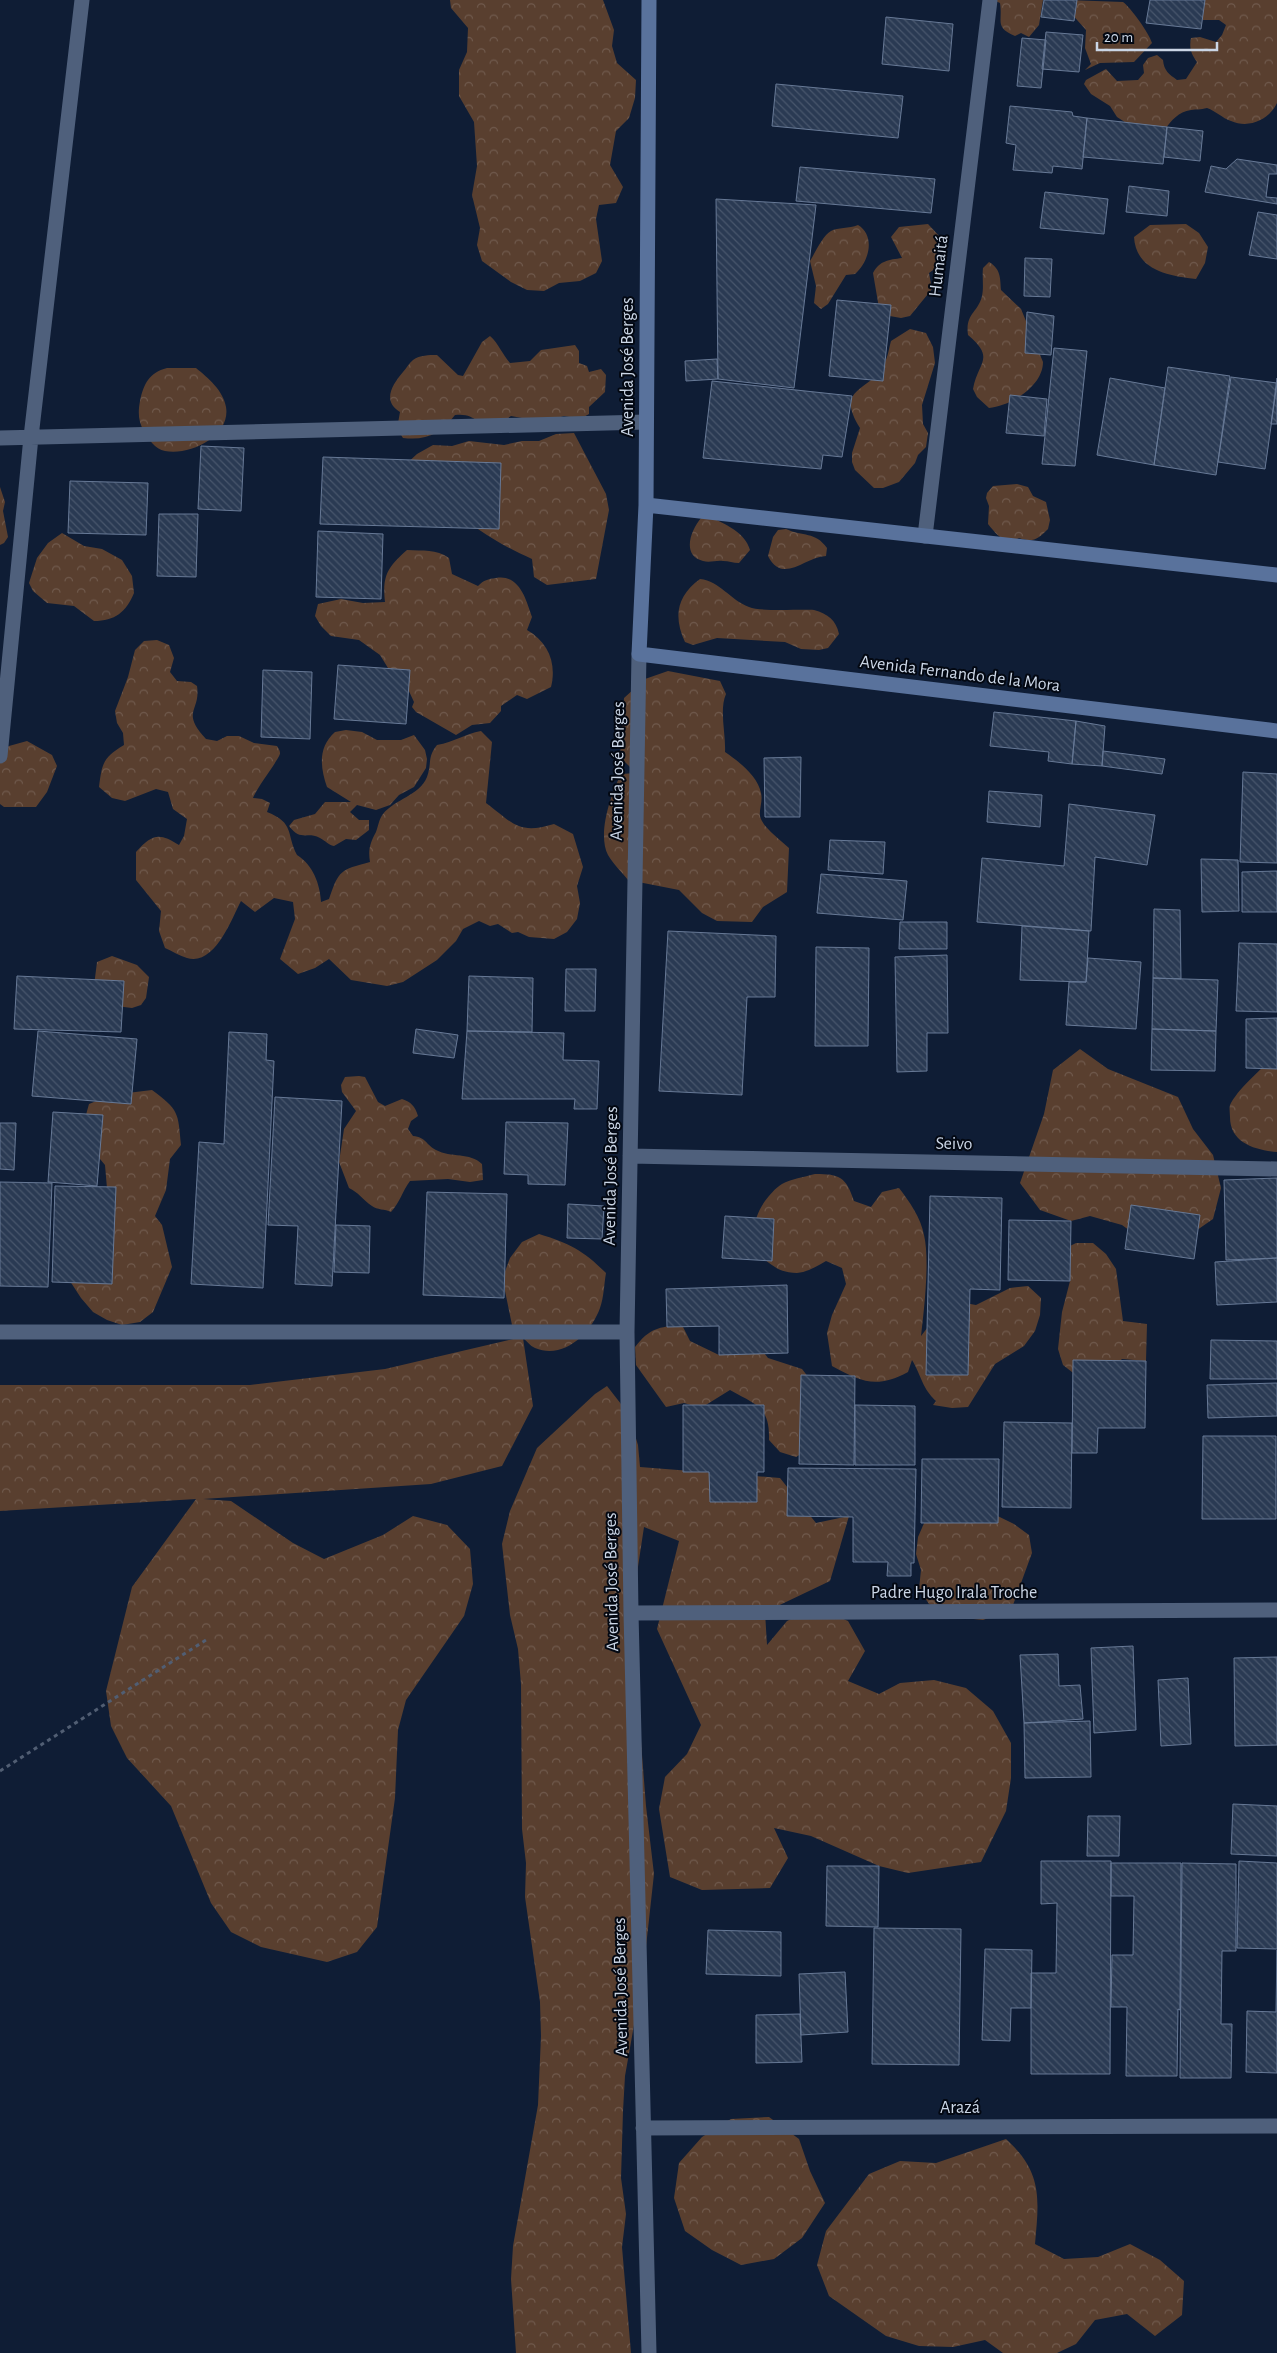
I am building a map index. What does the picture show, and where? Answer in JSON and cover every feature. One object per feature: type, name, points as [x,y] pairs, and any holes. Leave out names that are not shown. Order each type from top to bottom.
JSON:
[{"type":"main road","name":"Avenida José Berges","points":[[639,654],[646,505],[649,0]]},
{"type":"main road","points":[[646,505],[1277,576]]},
{"type":"main road","name":"Avenida Fernando de la Mora","points":[[639,654],[1277,731]]},
{"type":"street","points":[[0,756],[31,437],[82,0]]},
{"type":"street","name":"Humaitá","points":[[925,536],[990,0]]},
{"type":"street","points":[[0,438],[646,422]]},
{"type":"street","name":"Avenida José Berges","points":[[639,654],[627,1332],[642,2128],[649,2353]]},
{"type":"street","name":"Seivo","points":[[630,1156],[1277,1168]]},
{"type":"street","points":[[0,1332],[627,1332]]},
{"type":"street","name":"Padre Hugo Irala Troche","points":[[631,1613],[1277,1610]]},
{"type":"street","name":"Arazá","points":[[642,2128],[1277,2126]]},
{"type":"path","points":[[0,1771],[206,1640]]},
{"type":"green space","points":[[450,0],[603,0],[614,30],[612,46],[617,63],[636,80],[635,98],[629,118],[616,131],[610,165],[623,187],[616,203],[599,205],[596,219],[602,261],[596,273],[580,281],[559,283],[544,291],[527,290],[511,282],[482,261],[477,245],[480,228],[472,195],[477,166],[474,122],[459,96],[459,70],[467,52],[468,28],[451,8]]},
{"type":"green space","points":[[993,0],[1043,0],[1039,25],[1029,37],[1021,33],[1015,36],[1008,33],[1002,27],[1000,3]]},
{"type":"green space","points":[[1067,0],[1123,2],[1139,21],[1152,43],[1134,62],[1100,63],[1085,70],[1091,64],[1085,48],[1086,30],[1069,11]]},
{"type":"green space","points":[[1201,0],[1277,0],[1277,103],[1269,114],[1258,121],[1245,124],[1228,120],[1207,108],[1182,113],[1165,129],[1134,128],[1117,117],[1110,106],[1091,94],[1084,84],[1086,80],[1106,69],[1117,81],[1138,80],[1144,73],[1143,65],[1148,58],[1157,55],[1163,60],[1166,70],[1172,76],[1177,80],[1186,79],[1197,62],[1191,51],[1191,38],[1200,37],[1216,42],[1222,35],[1226,25],[1219,20],[1203,20],[1197,13]]},
{"type":"green space","points":[[928,224],[941,238],[936,268],[929,273],[932,289],[910,316],[901,318],[884,315],[879,308],[873,273],[882,263],[902,258],[891,237],[899,227]]},
{"type":"green space","points":[[1186,224],[1199,233],[1208,247],[1205,263],[1196,279],[1165,273],[1147,264],[1136,248],[1134,237],[1150,225]]},
{"type":"green space","points":[[858,225],[864,230],[869,242],[864,263],[855,274],[846,275],[828,304],[821,309],[814,303],[816,286],[810,261],[828,233]]},
{"type":"green space","points":[[989,262],[998,271],[1001,290],[1021,309],[1043,362],[1042,371],[1032,387],[1016,399],[989,408],[977,397],[973,389],[983,355],[976,343],[968,335],[968,322],[980,302],[983,289],[983,268]]},
{"type":"green space","points":[[910,329],[926,333],[933,347],[935,363],[922,405],[923,424],[928,433],[926,447],[899,482],[883,488],[874,488],[855,470],[852,462],[852,453],[860,428],[853,414],[852,397],[878,373],[885,361],[891,341]]},
{"type":"green space","points":[[490,336],[510,363],[530,361],[541,350],[575,345],[579,351],[579,363],[587,366],[589,372],[601,369],[606,375],[605,392],[589,407],[589,414],[580,419],[564,416],[544,422],[511,416],[500,423],[486,426],[471,417],[455,415],[444,427],[433,434],[412,439],[403,438],[397,429],[400,412],[391,403],[390,398],[392,387],[410,363],[422,356],[437,355],[458,375],[463,376],[482,342]]},
{"type":"green space","points":[[167,368],[196,368],[210,380],[222,395],[226,407],[226,417],[222,427],[207,442],[197,447],[175,452],[165,451],[152,443],[142,427],[139,413],[143,389],[152,376]]},
{"type":"green space","points":[[574,433],[606,494],[609,510],[596,579],[547,585],[534,577],[532,559],[479,530],[403,467],[417,454],[433,445],[452,446],[469,441],[504,445],[522,441],[539,441],[556,434]]},
{"type":"green space","points":[[1017,484],[1028,487],[1033,496],[1046,502],[1050,520],[1048,529],[1032,540],[1019,538],[1009,541],[1005,540],[988,524],[989,506],[986,498],[987,493],[993,486]]},
{"type":"green space","points":[[0,487],[5,502],[3,511],[8,537],[0,545]]},
{"type":"green space","points":[[711,517],[729,526],[744,538],[748,544],[750,550],[739,563],[706,562],[696,558],[692,553],[690,548],[691,535],[697,523],[701,518]]},
{"type":"green space","points":[[786,529],[818,539],[827,548],[826,556],[818,557],[787,569],[780,568],[774,564],[768,556],[773,537],[778,530]]},
{"type":"green space","points":[[62,533],[84,546],[102,549],[122,560],[132,576],[134,593],[131,600],[119,614],[101,621],[94,621],[74,606],[47,603],[33,591],[29,583],[37,558],[48,543]]},
{"type":"green space","points":[[407,550],[429,551],[444,555],[449,558],[452,574],[478,586],[486,580],[496,578],[511,580],[516,584],[524,596],[532,617],[527,630],[545,647],[552,662],[553,678],[551,687],[527,699],[517,695],[501,706],[501,711],[490,723],[472,725],[456,735],[416,712],[412,707],[414,702],[401,674],[388,668],[380,655],[359,640],[331,636],[321,626],[315,616],[318,604],[341,599],[363,603],[385,602],[384,585],[388,572]]},
{"type":"green space","points":[[700,579],[713,583],[742,604],[755,609],[814,610],[833,621],[839,634],[828,648],[819,650],[801,649],[785,642],[717,638],[693,645],[685,642],[679,624],[679,607],[686,592]]},
{"type":"green space","points":[[157,640],[169,645],[174,658],[170,672],[177,681],[191,682],[197,686],[193,712],[194,723],[206,739],[217,741],[227,736],[239,736],[254,743],[277,746],[280,752],[279,756],[253,798],[262,799],[270,803],[267,812],[282,820],[286,825],[297,855],[303,859],[315,876],[321,902],[329,899],[335,882],[342,873],[352,867],[370,862],[370,847],[382,816],[388,809],[413,793],[423,783],[427,777],[432,753],[437,745],[481,731],[492,742],[486,803],[517,825],[532,828],[554,824],[573,834],[583,867],[577,886],[580,903],[577,919],[567,932],[554,939],[529,937],[518,932],[512,933],[498,924],[490,926],[479,921],[463,929],[456,941],[437,960],[403,982],[387,986],[351,980],[329,959],[315,968],[298,974],[280,959],[295,919],[293,902],[274,898],[255,912],[241,901],[221,940],[206,955],[197,959],[187,958],[165,948],[159,931],[161,911],[136,880],[136,852],[151,838],[156,837],[166,838],[179,845],[184,836],[187,819],[173,809],[168,792],[156,789],[125,801],[112,798],[99,787],[101,772],[105,762],[124,745],[123,733],[117,723],[115,711],[128,677],[135,650],[144,641]]},
{"type":"green space","points":[[668,671],[720,681],[726,694],[723,707],[725,752],[741,764],[756,781],[761,796],[761,820],[789,848],[787,892],[763,907],[752,922],[717,921],[702,913],[679,890],[628,880],[608,855],[604,836],[605,825],[617,782],[621,774],[636,773],[620,757],[624,698],[645,679]]},
{"type":"green space","points":[[346,730],[362,732],[377,740],[401,740],[414,735],[425,750],[427,759],[426,768],[414,787],[399,795],[390,805],[376,810],[357,805],[350,812],[359,820],[369,820],[369,830],[356,840],[346,839],[334,846],[315,836],[297,834],[289,826],[294,820],[315,814],[325,802],[351,802],[327,787],[322,765],[323,751],[329,738],[335,732]]},
{"type":"green space","points":[[27,741],[52,755],[57,766],[47,792],[36,807],[4,807],[0,804],[0,753],[9,746]]},
{"type":"green space","points":[[112,956],[137,965],[149,977],[146,998],[141,1005],[132,1008],[116,1006],[94,986],[97,962]]},
{"type":"green space","points":[[1080,1049],[1108,1069],[1178,1097],[1193,1129],[1213,1155],[1221,1188],[1213,1219],[1187,1237],[1148,1244],[1122,1225],[1090,1216],[1071,1221],[1040,1210],[1020,1183],[1044,1114],[1053,1070]]},
{"type":"green space","points":[[1277,1053],[1277,1152],[1252,1147],[1239,1139],[1231,1126],[1230,1105],[1239,1092]]},
{"type":"green space","points":[[345,1077],[365,1077],[378,1102],[385,1106],[402,1099],[410,1103],[418,1116],[411,1121],[408,1129],[413,1136],[421,1138],[433,1148],[442,1152],[477,1160],[482,1164],[483,1180],[470,1182],[448,1179],[410,1181],[391,1212],[374,1207],[349,1188],[339,1162],[344,1129],[356,1111],[342,1092],[341,1085]]},
{"type":"green space","points":[[152,1090],[167,1102],[176,1113],[180,1134],[181,1145],[170,1159],[166,1190],[155,1216],[162,1225],[172,1267],[153,1312],[140,1322],[122,1325],[107,1320],[93,1312],[66,1275],[108,1200],[105,1165],[95,1153],[84,1122],[89,1104],[111,1095]]},
{"type":"green space","points":[[815,1174],[841,1178],[848,1187],[854,1201],[871,1207],[882,1192],[899,1188],[911,1204],[920,1222],[926,1245],[926,1285],[921,1336],[941,1310],[959,1302],[976,1305],[1010,1288],[1028,1286],[1041,1298],[1040,1315],[1035,1331],[1024,1346],[995,1364],[968,1407],[952,1408],[933,1405],[936,1401],[925,1387],[912,1360],[908,1372],[878,1382],[852,1376],[832,1366],[827,1333],[832,1315],[846,1284],[842,1268],[826,1261],[801,1272],[782,1271],[766,1261],[760,1254],[754,1237],[756,1219],[760,1210],[775,1190],[793,1179]]},
{"type":"green space","points":[[539,1234],[576,1249],[598,1265],[606,1273],[603,1295],[600,1308],[590,1326],[575,1342],[566,1347],[546,1351],[533,1347],[523,1338],[533,1406],[502,1466],[431,1484],[203,1499],[231,1501],[293,1543],[324,1559],[383,1535],[413,1516],[447,1525],[470,1549],[473,1584],[464,1616],[406,1700],[398,1730],[395,1798],[377,1927],[357,1952],[327,1962],[261,1947],[231,1932],[211,1903],[171,1806],[127,1758],[111,1726],[106,1691],[132,1587],[196,1499],[0,1511],[0,1385],[250,1385],[385,1369],[522,1337],[512,1325],[505,1291],[504,1274],[510,1258],[522,1242]]},
{"type":"green space","points":[[1076,1243],[1093,1243],[1106,1254],[1116,1269],[1123,1321],[1147,1324],[1146,1361],[1122,1359],[1109,1371],[1077,1376],[1063,1365],[1058,1349],[1062,1312],[1070,1281],[1060,1251]]},
{"type":"green space","points":[[682,1325],[690,1341],[719,1355],[746,1330],[768,1358],[802,1369],[812,1382],[811,1448],[796,1457],[780,1452],[769,1440],[767,1420],[760,1408],[730,1390],[701,1408],[684,1403],[666,1407],[636,1365],[635,1347],[650,1332]]},
{"type":"green space","points":[[607,1386],[628,1413],[638,1445],[640,1467],[780,1478],[816,1523],[849,1516],[830,1581],[765,1612],[767,1645],[787,1621],[816,1607],[848,1621],[865,1651],[848,1681],[879,1694],[900,1683],[934,1680],[966,1688],[993,1711],[1011,1743],[1011,1778],[1006,1811],[981,1862],[908,1873],[879,1866],[811,1836],[774,1828],[788,1858],[770,1888],[702,1890],[670,1877],[659,1809],[665,1777],[687,1754],[701,1725],[657,1629],[679,1541],[644,1527],[631,1613],[646,1806],[654,1874],[643,1974],[625,2076],[623,2111],[621,2178],[626,2214],[622,2247],[631,2353],[516,2353],[511,2279],[513,2246],[538,2105],[541,2036],[540,2002],[525,1897],[526,1863],[522,1829],[521,1684],[518,1649],[510,1615],[502,1544],[510,1511],[537,1448],[595,1394]]},
{"type":"green space","points":[[967,1501],[1014,1524],[1029,1535],[1032,1553],[1013,1605],[999,1614],[983,1620],[964,1618],[929,1604],[919,1589],[921,1570],[916,1554],[918,1537],[925,1521]]},
{"type":"green space","points":[[769,2117],[799,2139],[810,2171],[825,2203],[802,2238],[774,2259],[741,2265],[712,2250],[685,2231],[674,2198],[679,2163],[702,2137],[731,2119]]},
{"type":"green space","points":[[1006,2139],[1027,2163],[1036,2187],[1035,2244],[1064,2259],[1098,2257],[1130,2244],[1160,2260],[1184,2281],[1182,2315],[1155,2336],[1127,2314],[1095,2320],[1076,2344],[1057,2353],[1003,2353],[985,2340],[953,2347],[919,2346],[886,2336],[829,2296],[817,2265],[826,2231],[869,2174],[900,2161],[936,2163]]},
{"type":"building","points":[[1044,0],[1077,0],[1074,21],[1041,17]]},
{"type":"building","points":[[1150,0],[1205,0],[1201,29],[1146,23]]},
{"type":"building","points":[[886,17],[953,24],[949,71],[882,64]]},
{"type":"building","points":[[1046,32],[1083,35],[1079,72],[1042,69]]},
{"type":"building","points":[[1022,38],[1046,40],[1041,88],[1017,86]]},
{"type":"building","points":[[776,84],[903,96],[898,138],[772,126]]},
{"type":"building","points":[[1010,106],[1072,112],[1073,116],[1087,118],[1082,169],[1053,166],[1052,173],[1013,170],[1016,145],[1006,143]]},
{"type":"building","points":[[1087,118],[1167,127],[1163,164],[1083,157]]},
{"type":"building","points":[[1167,127],[1203,131],[1200,161],[1164,157]]},
{"type":"building","points":[[1237,159],[1277,165],[1277,174],[1269,174],[1266,197],[1277,198],[1277,204],[1205,192],[1211,166],[1226,169]]},
{"type":"building","points":[[800,167],[935,179],[931,213],[796,201]]},
{"type":"building","points":[[1129,186],[1169,191],[1167,216],[1126,212]]},
{"type":"building","points":[[1045,192],[1108,199],[1104,234],[1040,228]]},
{"type":"building","points":[[716,199],[816,205],[794,388],[718,379]]},
{"type":"building","points":[[1258,212],[1277,215],[1277,259],[1249,255]]},
{"type":"building","points":[[1025,258],[1052,259],[1050,297],[1024,296]]},
{"type":"building","points":[[837,300],[891,305],[883,381],[829,376]]},
{"type":"building","points":[[1027,312],[1054,316],[1051,355],[1025,353]]},
{"type":"building","points":[[1054,348],[1087,351],[1075,466],[1042,464]]},
{"type":"building","points":[[717,359],[718,379],[686,381],[685,361]]},
{"type":"building","points":[[1168,367],[1230,376],[1216,475],[1154,465]]},
{"type":"building","points":[[1231,377],[1277,383],[1265,469],[1218,462]]},
{"type":"building","points":[[1110,378],[1165,388],[1154,465],[1097,455]]},
{"type":"building","points":[[1277,378],[1277,424],[1271,424]]},
{"type":"building","points":[[712,381],[852,396],[842,457],[823,455],[821,469],[703,458]]},
{"type":"building","points":[[1010,395],[1047,399],[1044,436],[1006,433]]},
{"type":"building","points":[[201,446],[244,448],[241,511],[198,509]]},
{"type":"building","points":[[323,457],[501,463],[499,529],[320,524]]},
{"type":"building","points":[[70,481],[148,483],[146,535],[68,533]]},
{"type":"building","points":[[159,514],[198,514],[196,577],[157,576]]},
{"type":"building","points":[[318,531],[383,534],[381,599],[316,597]]},
{"type":"building","points":[[338,665],[410,670],[406,724],[334,719]]},
{"type":"building","points":[[263,670],[312,672],[310,739],[261,737]]},
{"type":"building","points":[[994,712],[1076,721],[1072,764],[1048,761],[1049,752],[990,746]]},
{"type":"building","points":[[1076,721],[1105,726],[1102,766],[1072,764]]},
{"type":"building","points":[[1103,751],[1165,759],[1162,774],[1102,766]]},
{"type":"building","points":[[801,757],[800,817],[765,817],[764,758]]},
{"type":"building","points":[[1243,772],[1277,774],[1277,863],[1240,862]]},
{"type":"building","points":[[989,791],[1042,795],[1040,827],[987,822]]},
{"type":"building","points":[[1069,804],[1155,815],[1147,865],[1095,857],[1091,931],[977,922],[982,858],[1064,866]]},
{"type":"building","points":[[830,840],[885,842],[883,874],[828,870]]},
{"type":"building","points":[[1201,859],[1238,860],[1239,911],[1202,912]]},
{"type":"building","points":[[1277,871],[1277,912],[1242,912],[1242,872]]},
{"type":"building","points":[[821,874],[907,881],[903,920],[817,913]]},
{"type":"building","points":[[1154,909],[1180,910],[1181,979],[1153,978]]},
{"type":"building","points":[[900,922],[947,922],[947,949],[899,949]]},
{"type":"building","points":[[1022,926],[1089,931],[1086,982],[1020,980]]},
{"type":"building","points":[[668,931],[776,936],[775,997],[747,997],[742,1095],[659,1091]]},
{"type":"building","points":[[1239,943],[1277,944],[1277,1012],[1236,1011]]},
{"type":"building","points":[[816,947],[869,948],[868,1046],[815,1046]]},
{"type":"building","points":[[947,955],[948,1033],[927,1033],[927,1071],[897,1072],[895,957]]},
{"type":"building","points":[[1088,958],[1141,962],[1136,1029],[1066,1025],[1069,982],[1086,982]]},
{"type":"building","points":[[566,969],[596,969],[595,1011],[565,1011]]},
{"type":"building","points":[[17,976],[124,981],[121,1032],[14,1029]]},
{"type":"building","points":[[469,976],[533,978],[532,1032],[467,1031]]},
{"type":"building","points":[[1153,978],[1218,980],[1216,1031],[1152,1029]]},
{"type":"building","points":[[1277,1018],[1277,1069],[1246,1068],[1246,1019]]},
{"type":"building","points":[[416,1029],[458,1035],[454,1058],[413,1053]]},
{"type":"building","points":[[1152,1029],[1216,1031],[1215,1071],[1151,1070]]},
{"type":"building","points":[[38,1031],[137,1039],[131,1104],[32,1096]]},
{"type":"building","points":[[467,1031],[564,1033],[563,1060],[599,1061],[597,1109],[574,1109],[575,1099],[462,1099]]},
{"type":"building","points":[[229,1032],[267,1034],[266,1060],[274,1061],[263,1288],[191,1284],[199,1142],[224,1144]]},
{"type":"building","points":[[275,1097],[342,1101],[332,1286],[295,1284],[298,1226],[268,1225]]},
{"type":"building","points":[[53,1112],[103,1115],[97,1186],[48,1182]]},
{"type":"building","points":[[506,1122],[568,1123],[565,1185],[528,1184],[528,1175],[504,1174]]},
{"type":"building","points":[[0,1123],[16,1123],[14,1170],[0,1169]]},
{"type":"building","points":[[1277,1178],[1277,1258],[1226,1260],[1224,1180]]},
{"type":"building","points":[[0,1182],[52,1183],[48,1287],[0,1286]]},
{"type":"building","points":[[55,1186],[116,1187],[112,1284],[52,1282]]},
{"type":"building","points":[[427,1192],[507,1194],[504,1298],[423,1295]]},
{"type":"building","points":[[930,1196],[1002,1198],[1000,1290],[970,1289],[968,1375],[926,1375]]},
{"type":"building","points":[[568,1204],[604,1206],[602,1239],[567,1238]]},
{"type":"building","points":[[1131,1205],[1200,1215],[1194,1259],[1125,1249]]},
{"type":"building","points":[[725,1216],[774,1219],[772,1261],[722,1258]]},
{"type":"building","points":[[1009,1220],[1071,1221],[1070,1281],[1008,1280]]},
{"type":"building","points":[[336,1225],[370,1226],[369,1273],[334,1272]]},
{"type":"building","points":[[1277,1258],[1277,1302],[1217,1305],[1215,1262]]},
{"type":"building","points":[[787,1285],[788,1353],[719,1355],[719,1326],[667,1327],[666,1289]]},
{"type":"building","points":[[1211,1340],[1277,1341],[1277,1379],[1210,1379]]},
{"type":"building","points":[[1073,1360],[1146,1361],[1145,1428],[1098,1428],[1097,1453],[1072,1453]]},
{"type":"building","points":[[801,1375],[855,1376],[854,1465],[799,1464]]},
{"type":"building","points":[[1277,1383],[1277,1416],[1208,1418],[1207,1385]]},
{"type":"building","points":[[683,1405],[764,1405],[764,1472],[757,1472],[757,1502],[710,1502],[709,1472],[683,1472]]},
{"type":"building","points":[[855,1405],[915,1406],[915,1465],[855,1465]]},
{"type":"building","points":[[1004,1422],[1072,1423],[1071,1508],[1002,1507]]},
{"type":"building","points":[[1203,1436],[1276,1436],[1276,1519],[1202,1519]]},
{"type":"building","points":[[922,1459],[999,1459],[998,1523],[921,1523]]},
{"type":"building","points":[[788,1468],[916,1469],[914,1563],[911,1563],[911,1576],[887,1576],[888,1562],[853,1562],[853,1517],[787,1516]]},
{"type":"building","points":[[1133,1646],[1136,1730],[1094,1733],[1091,1648]]},
{"type":"building","points":[[1058,1654],[1059,1686],[1080,1685],[1083,1719],[1024,1723],[1020,1655]]},
{"type":"building","points":[[1277,1657],[1277,1745],[1235,1746],[1234,1658]]},
{"type":"building","points":[[1188,1678],[1191,1744],[1161,1746],[1158,1680]]},
{"type":"building","points":[[1090,1721],[1091,1777],[1025,1778],[1024,1723]]},
{"type":"building","points":[[1233,1804],[1277,1806],[1277,1856],[1231,1854]]},
{"type":"building","points":[[1088,1816],[1120,1816],[1119,1856],[1087,1856]]},
{"type":"building","points":[[1041,1861],[1111,1861],[1110,2074],[1031,2074],[1031,1973],[1056,1973],[1057,1903],[1041,1904]]},
{"type":"building","points":[[1239,1861],[1277,1863],[1277,1949],[1237,1948]]},
{"type":"building","points":[[1111,1863],[1181,1863],[1180,2010],[1178,2009],[1177,2076],[1126,2076],[1127,2007],[1111,2007],[1112,1955],[1133,1955],[1134,1896],[1111,1896]]},
{"type":"building","points":[[1182,1863],[1236,1864],[1236,1951],[1222,1951],[1221,2024],[1232,2024],[1231,2078],[1180,2078]]},
{"type":"building","points":[[827,1866],[879,1866],[878,1927],[826,1926]]},
{"type":"building","points":[[874,1928],[961,1929],[959,2065],[872,2064]]},
{"type":"building","points":[[708,1930],[781,1932],[781,1976],[706,1974]]},
{"type":"building","points":[[985,1949],[1032,1950],[1031,2008],[1011,2008],[1010,2041],[982,2040]]},
{"type":"building","points":[[1277,1950],[1277,2073],[1246,2072],[1247,2011],[1276,2012]]},
{"type":"building","points":[[845,1972],[848,2032],[801,2035],[799,1974]]},
{"type":"building","points":[[800,2014],[802,2062],[756,2063],[756,2015]]}]
